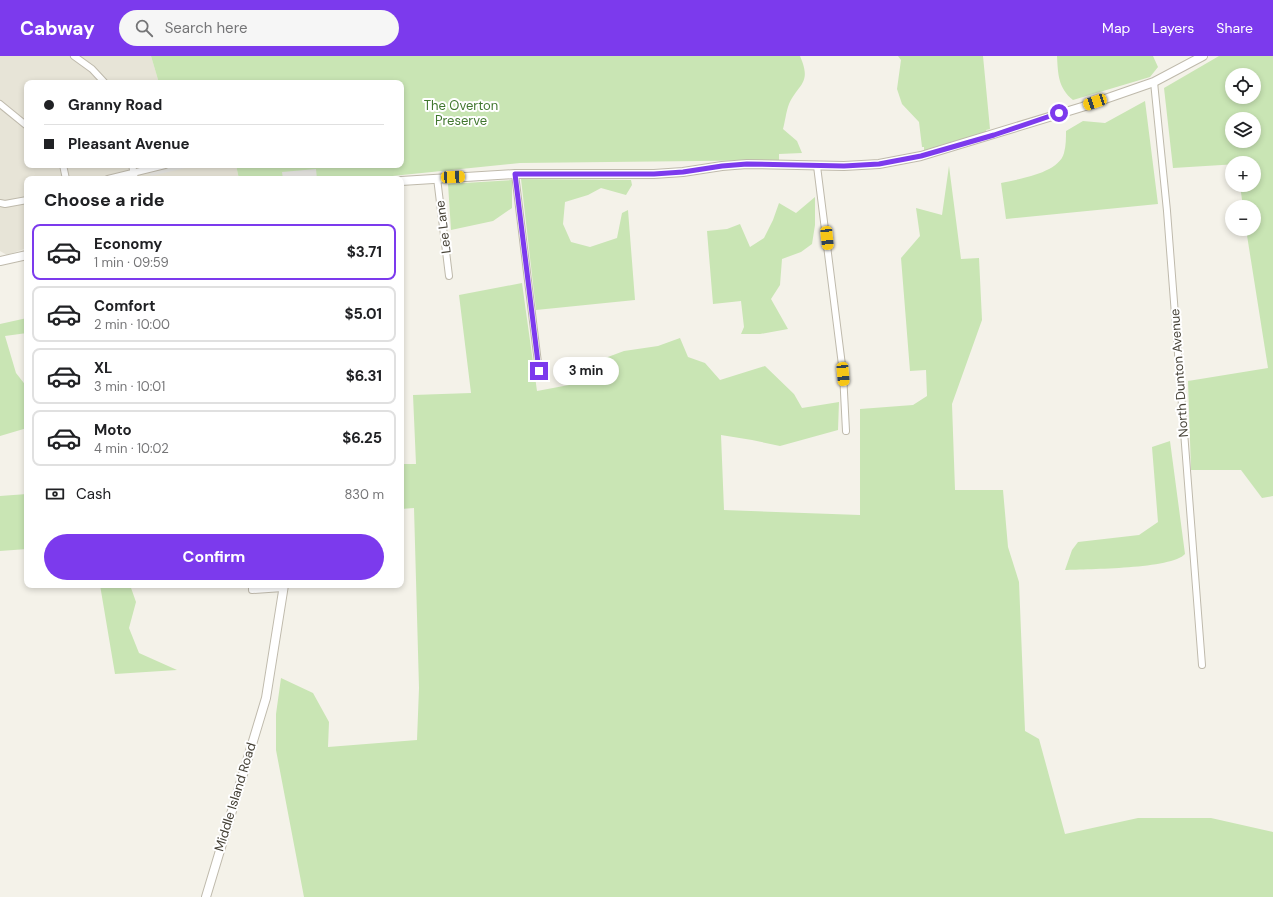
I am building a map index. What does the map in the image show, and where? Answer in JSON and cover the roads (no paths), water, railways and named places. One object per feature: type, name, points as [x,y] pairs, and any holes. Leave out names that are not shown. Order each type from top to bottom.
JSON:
[{"type":"street","points":[[74,56],[92,69],[102,80]]},
{"type":"street","points":[[404,181],[515,174],[654,174],[747,164],[817,166],[879,164],[921,156],[994,135],[1154,82],[1203,56]]},
{"type":"street","name":"North Dunton Avenue","points":[[1154,82],[1163,165],[1202,665]]},
{"type":"street","points":[[0,104],[24,124]]},
{"type":"street","points":[[817,166],[843,374],[846,431]]},
{"type":"street","points":[[134,176],[156,168]]},
{"type":"street","points":[[515,174],[539,371]]},
{"type":"street","name":"Lee Lane","points":[[437,178],[449,276]]},
{"type":"street","points":[[0,203],[5,204],[24,201]]},
{"type":"street","points":[[0,261],[24,256]]},
{"type":"street","points":[[252,588],[252,590],[268,588]]},
{"type":"street","name":"Middle Island Road","points":[[206,897],[266,698],[283,588]]},
{"type":"park label","name":"The Overton Preserve","points":[[461,112]]}]
